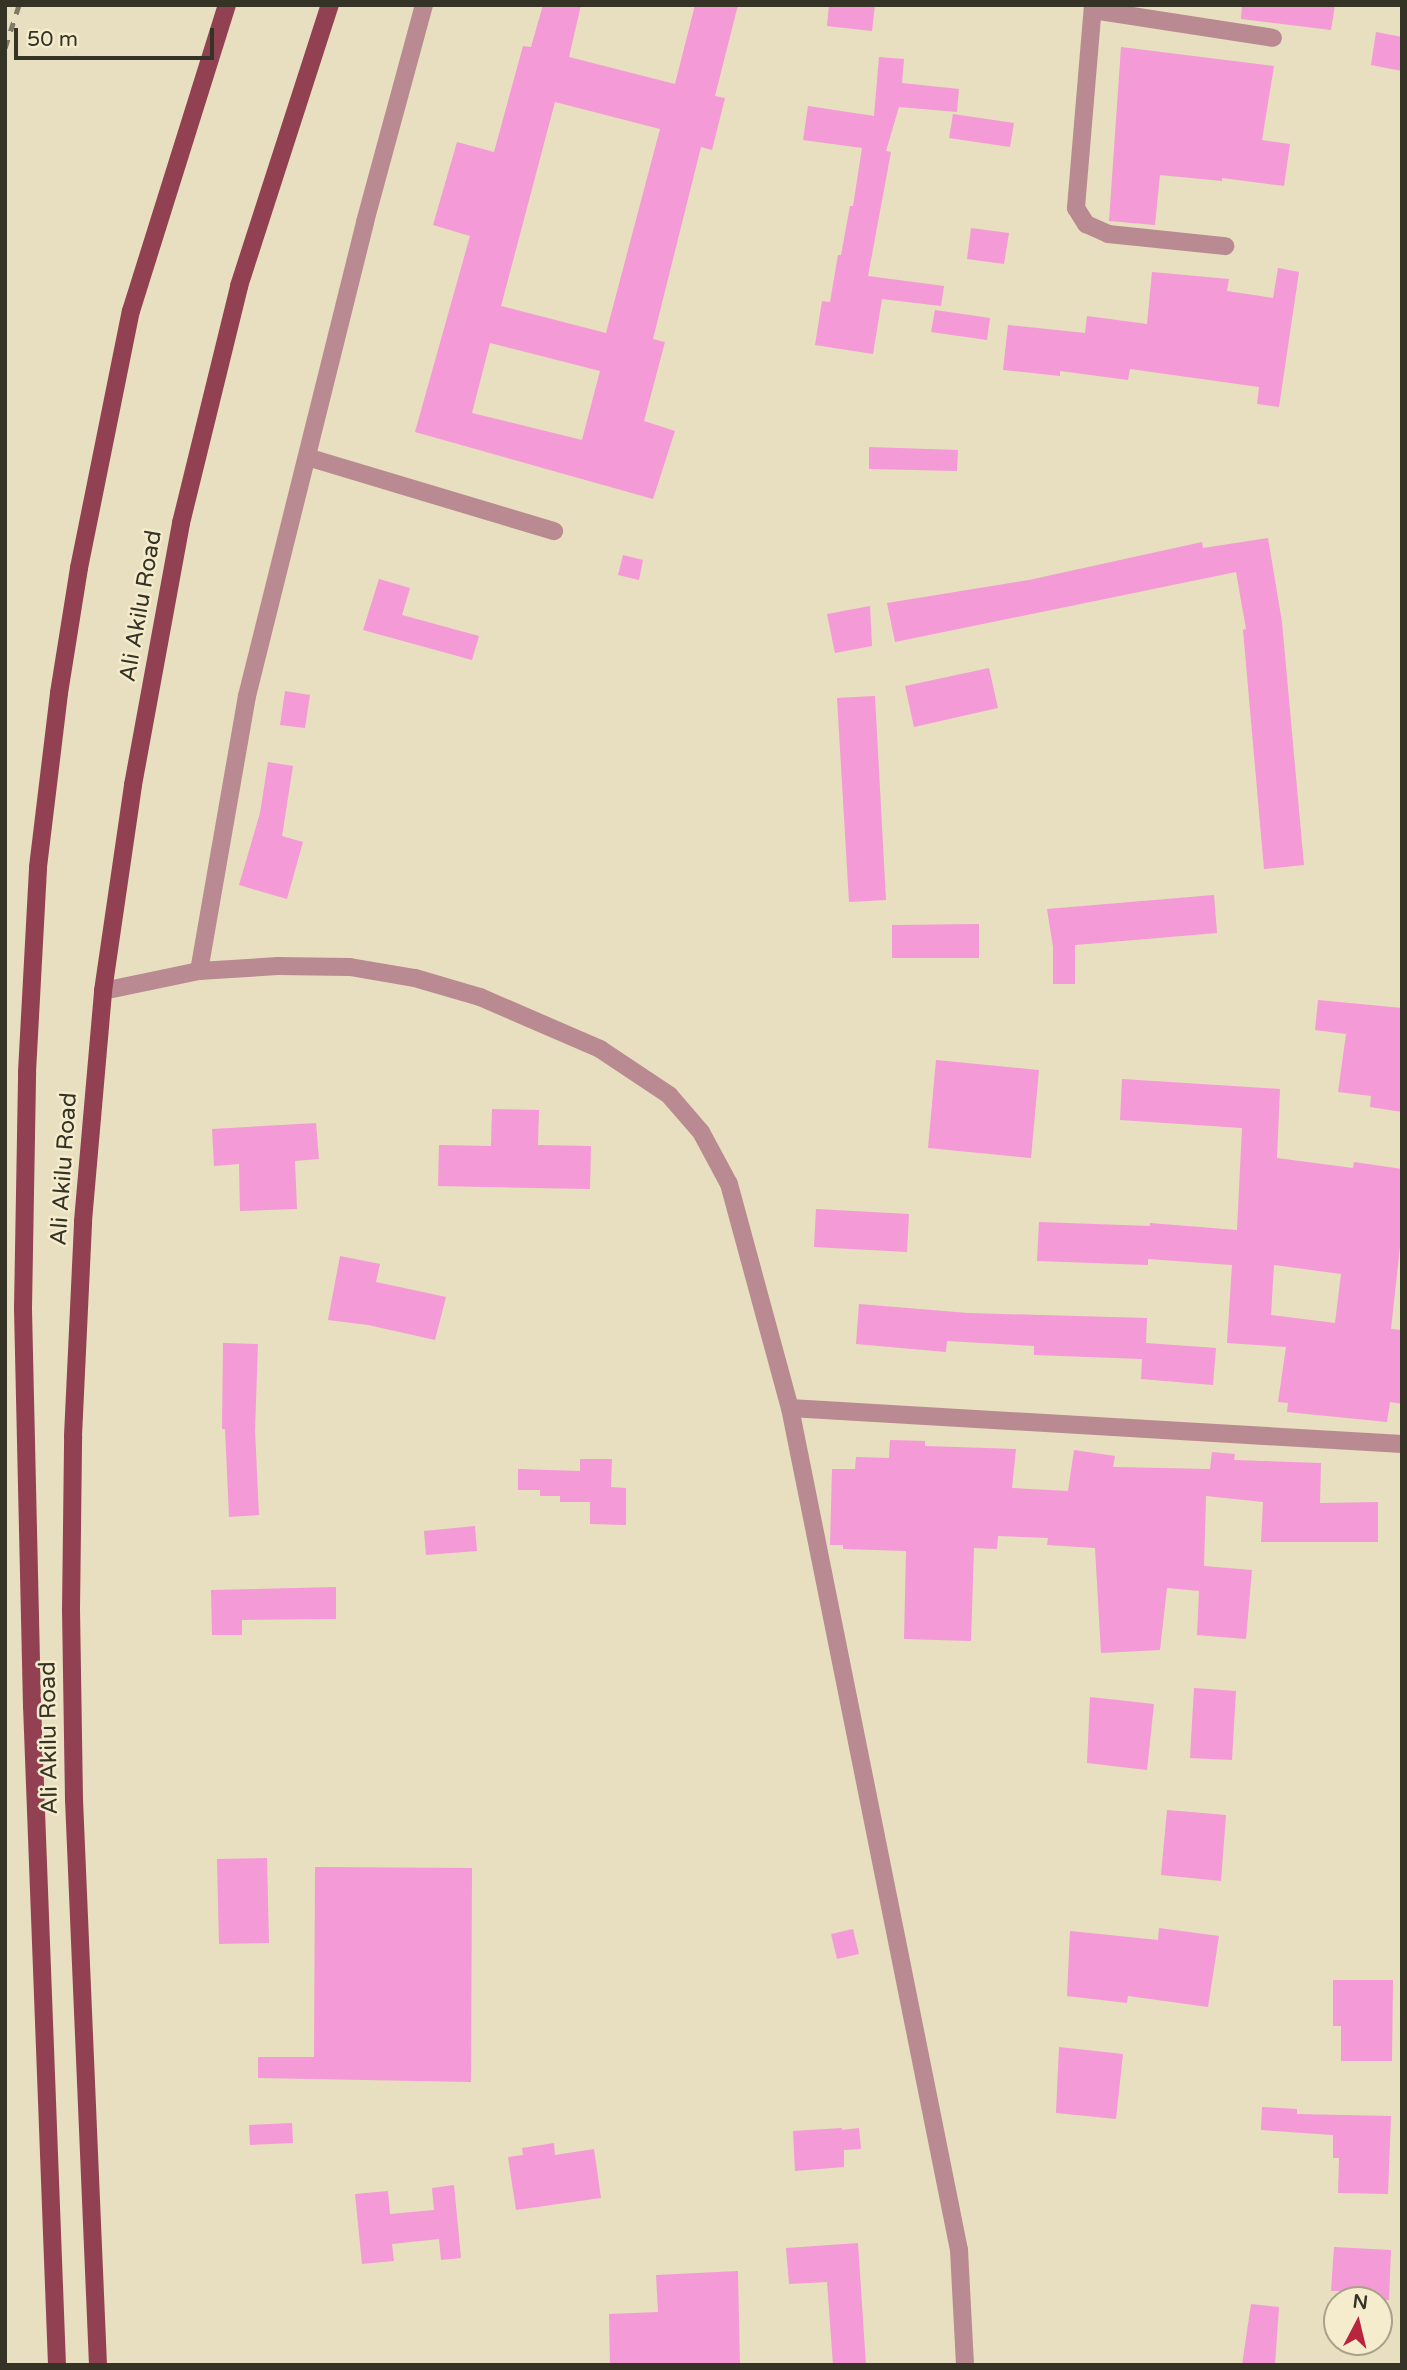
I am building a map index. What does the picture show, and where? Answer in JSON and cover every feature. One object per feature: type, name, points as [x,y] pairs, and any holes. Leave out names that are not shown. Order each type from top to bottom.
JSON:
[{"type":"main road","name":"Ali Akilu Road","points":[[57,2365],[32,1706],[23,1308],[27,1072],[38,867],[59,693],[79,568],[131,311],[227,5]]},
{"type":"main road","name":"Ali Akilu Road","points":[[98,2365],[74,1800],[71,1610],[73,1436],[83,1221],[103,991],[133,785],[181,523],[239,286],[330,5]]},
{"type":"street","points":[[199,971],[247,696],[365,222],[424,5]]},
{"type":"street","points":[[1225,247],[1108,234],[1086,224],[1076,208],[1093,8],[1273,38]]},
{"type":"street","points":[[307,457],[554,531]]},
{"type":"street","points":[[103,991],[199,971],[278,966],[350,967],[415,978],[480,997],[600,1049],[669,1095],[701,1132],[729,1184],[790,1408],[959,2250],[965,2365]]},
{"type":"street","points":[[790,1408],[1402,1444]]},
{"type":"building","points":[[543,5],[581,5],[569,57],[675,84],[695,5],[738,5],[715,96],[725,98],[712,150],[701,147],[653,339],[665,342],[644,421],[675,431],[653,499],[415,432],[470,236],[433,225],[457,142],[494,152],[523,46],[531,47]],"holes":[[[555,102],[660,129],[606,333],[501,306]],[[490,343],[600,371],[582,440],[472,413]]]},
{"type":"building","points":[[829,5],[875,5],[872,31],[827,26]]},
{"type":"building","points":[[1242,5],[1335,5],[1331,30],[1241,19]]},
{"type":"building","points":[[1376,32],[1402,37],[1402,71],[1371,65]]},
{"type":"building","points":[[1121,47],[1274,66],[1262,140],[1290,144],[1284,186],[1222,178],[1222,181],[1160,175],[1155,225],[1109,221]]},
{"type":"building","points":[[879,57],[904,59],[902,83],[959,89],[957,112],[899,107],[886,151],[891,152],[868,276],[944,286],[941,306],[882,299],[873,354],[815,345],[822,301],[830,302],[838,255],[841,255],[850,206],[853,206],[862,148],[803,140],[808,106],[874,116]]},
{"type":"building","points":[[953,114],[1014,123],[1010,147],[949,138]]},
{"type":"building","points":[[971,228],[1009,233],[1004,264],[967,259]]},
{"type":"building","points":[[1278,268],[1299,272],[1279,407],[1257,404],[1259,387],[1130,369],[1128,380],[1060,371],[1060,376],[1003,370],[1008,325],[1085,333],[1087,316],[1147,324],[1152,272],[1229,279],[1227,291],[1273,298]]},
{"type":"building","points":[[935,310],[990,318],[987,340],[931,332]]},
{"type":"building","points":[[869,447],[958,450],[957,471],[869,469]]},
{"type":"building","points":[[1268,538],[1282,622],[1304,865],[1264,869],[1243,630],[1246,629],[1236,572],[895,642],[887,603],[1029,580],[1202,542],[1203,548]]},
{"type":"building","points":[[623,555],[643,560],[639,580],[618,575]]},
{"type":"building","points":[[379,579],[410,588],[402,615],[479,636],[472,660],[363,630]]},
{"type":"building","points":[[870,606],[872,646],[835,653],[827,614]]},
{"type":"building","points":[[989,668],[998,708],[914,727],[905,686]]},
{"type":"building","points":[[285,691],[310,695],[305,728],[280,725]]},
{"type":"building","points":[[875,696],[886,900],[849,902],[837,698]]},
{"type":"building","points":[[268,762],[293,766],[282,836],[303,842],[287,899],[239,885],[260,813]]},
{"type":"building","points":[[1214,895],[1217,933],[1075,945],[1075,984],[1053,984],[1053,947],[1047,909]]},
{"type":"building","points":[[979,924],[979,958],[892,958],[892,925]]},
{"type":"building","points":[[1318,1000],[1402,1008],[1402,1112],[1370,1107],[1371,1096],[1338,1092],[1346,1034],[1315,1030]]},
{"type":"building","points":[[936,1060],[1039,1070],[1031,1158],[928,1148]]},
{"type":"building","points":[[1122,1079],[1280,1089],[1277,1158],[1353,1168],[1354,1162],[1402,1169],[1402,1228],[1391,1329],[1402,1330],[1402,1404],[1390,1402],[1387,1422],[1287,1412],[1288,1403],[1278,1402],[1286,1347],[1227,1343],[1232,1265],[1148,1259],[1148,1265],[1037,1261],[1039,1222],[1150,1226],[1150,1223],[1237,1230],[1242,1128],[1120,1120]],"holes":[[[1274,1265],[1341,1274],[1335,1323],[1271,1315]]]},
{"type":"building","points":[[492,1109],[539,1110],[538,1145],[591,1146],[590,1189],[438,1186],[439,1145],[491,1146]]},
{"type":"building","points":[[316,1123],[319,1159],[295,1161],[297,1209],[240,1211],[239,1164],[214,1166],[212,1129]]},
{"type":"building","points":[[816,1209],[909,1214],[907,1252],[814,1247]]},
{"type":"building","points":[[340,1256],[380,1264],[376,1282],[446,1297],[435,1340],[368,1325],[328,1320]]},
{"type":"building","points":[[859,1304],[968,1313],[1147,1318],[1146,1343],[1216,1348],[1213,1385],[1141,1379],[1142,1359],[1034,1355],[1034,1346],[947,1341],[946,1352],[856,1344]]},
{"type":"building","points":[[223,1343],[258,1344],[255,1430],[259,1515],[229,1517],[225,1429],[222,1429]]},
{"type":"building","points":[[890,1440],[925,1441],[925,1446],[1016,1449],[1012,1488],[1068,1491],[1074,1450],[1115,1456],[1113,1467],[1210,1469],[1212,1452],[1235,1454],[1234,1460],[1321,1463],[1320,1503],[1378,1502],[1378,1542],[1261,1542],[1263,1502],[1206,1496],[1204,1566],[1252,1570],[1246,1639],[1197,1635],[1199,1591],[1167,1588],[1160,1650],[1101,1653],[1095,1548],[1047,1545],[1048,1538],[998,1536],[997,1549],[974,1548],[971,1641],[904,1639],[906,1551],[843,1549],[843,1545],[830,1545],[832,1469],[855,1469],[856,1457],[889,1458]]},
{"type":"building","points":[[580,1459],[612,1459],[611,1487],[626,1488],[626,1525],[590,1524],[590,1502],[560,1502],[560,1496],[540,1496],[540,1490],[518,1490],[518,1469],[580,1471]]},
{"type":"building","points":[[475,1526],[477,1551],[426,1555],[424,1531]]},
{"type":"building","points":[[336,1587],[336,1619],[242,1620],[242,1635],[212,1635],[211,1590]]},
{"type":"building","points":[[1194,1688],[1236,1691],[1232,1760],[1190,1758]]},
{"type":"building","points":[[1090,1697],[1154,1704],[1147,1770],[1087,1763]]},
{"type":"building","points":[[1167,1810],[1226,1815],[1221,1881],[1161,1875]]},
{"type":"building","points":[[267,1858],[269,1943],[219,1944],[217,1859]]},
{"type":"building","points":[[315,1867],[472,1868],[471,2082],[258,2078],[258,2057],[314,2057]]},
{"type":"building","points":[[1159,1928],[1219,1936],[1208,2007],[1128,1996],[1127,2003],[1067,1996],[1070,1931],[1158,1940]]},
{"type":"building","points":[[853,1929],[859,1954],[837,1959],[831,1934]]},
{"type":"building","points":[[1333,1980],[1393,1980],[1392,2061],[1341,2061],[1341,2026],[1333,2026]]},
{"type":"building","points":[[1059,2047],[1123,2054],[1116,2119],[1056,2113]]},
{"type":"building","points":[[1262,2107],[1297,2109],[1297,2114],[1391,2116],[1388,2194],[1338,2193],[1339,2158],[1333,2158],[1333,2135],[1261,2130]]},
{"type":"building","points":[[292,2123],[293,2143],[250,2145],[249,2125]]},
{"type":"building","points":[[859,2128],[861,2149],[844,2150],[844,2167],[795,2171],[793,2131]]},
{"type":"building","points":[[554,2143],[555,2155],[594,2149],[601,2198],[516,2210],[508,2157],[523,2155],[522,2148]]},
{"type":"building","points":[[454,2185],[461,2258],[441,2260],[439,2239],[392,2244],[394,2261],[362,2264],[355,2194],[388,2191],[390,2214],[434,2210],[432,2188]]},
{"type":"building","points":[[858,2243],[866,2365],[833,2365],[827,2282],[789,2284],[786,2248]]},
{"type":"building","points":[[1334,2247],[1391,2250],[1390,2286],[1331,2286]]},
{"type":"building","points":[[738,2271],[740,2365],[610,2365],[609,2314],[658,2312],[656,2275]]},
{"type":"building","points":[[1251,2304],[1279,2307],[1275,2365],[1242,2365]]},
{"type":"railway","points":[[5,48],[19,5]]}]
